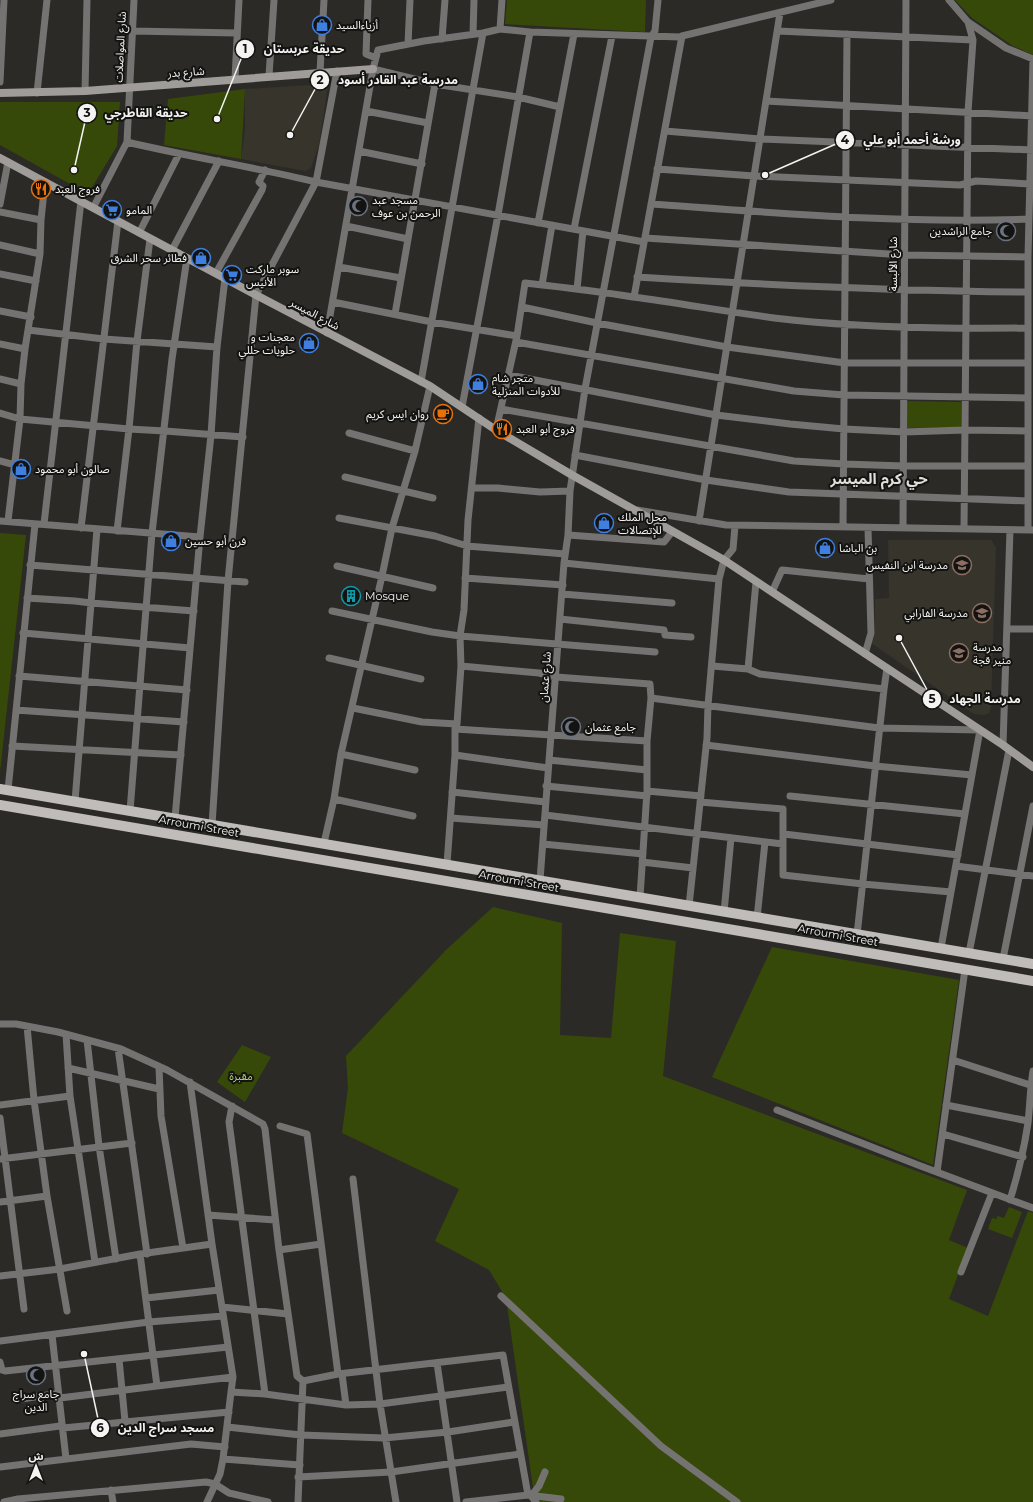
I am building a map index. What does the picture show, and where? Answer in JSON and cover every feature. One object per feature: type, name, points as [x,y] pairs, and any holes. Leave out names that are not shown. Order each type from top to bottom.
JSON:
[{"type":"main road","name":"شارع بدر","points":[[0,93],[85,91],[373,69]]},
{"type":"main road","name":"شارع الميسر","points":[[4,160],[327,333],[430,386],[496,430],[572,475],[724,560],[1033,766]]},
{"type":"main road","name":"Arroumi Street","points":[[4,789],[1033,964]]},
{"type":"main road","name":"Arroumi Street","points":[[0,805],[1033,981]]},
{"type":"street","points":[[0,82],[4,0]]},
{"type":"street","points":[[37,93],[47,0]]},
{"type":"street","points":[[85,91],[87,0]]},
{"type":"street","name":"شارع المواصلات","points":[[93,208],[127,142],[134,0]]},
{"type":"street","points":[[235,79],[239,0]]},
{"type":"street","points":[[269,76],[274,0]]},
{"type":"street","points":[[320,72],[324,0]]},
{"type":"street","points":[[368,0],[366,54],[376,58]]},
{"type":"street","points":[[408,44],[410,0]]},
{"type":"street","points":[[442,39],[445,0]]},
{"type":"street","points":[[473,34],[474,0]]},
{"type":"street","points":[[500,29],[502,0]]},
{"type":"street","name":"شارع عثمان","points":[[540,880],[546,786],[550,760],[564,563],[568,535],[572,475],[591,355],[651,37],[655,31],[658,0]]},
{"type":"street","points":[[327,333],[373,69],[378,50],[500,29],[612,36],[680,37],[831,0]]},
{"type":"street","name":"شارع الألبسة","points":[[903,528],[906,0]]},
{"type":"street","points":[[633,510],[735,526],[1031,530],[1028,501],[1031,487],[1028,466],[1028,431],[1031,422],[1028,398],[1031,388],[1028,363],[1031,349],[1028,328],[1031,310],[1028,292],[1031,275],[1028,256],[1031,242],[1029,219],[1031,207],[1030,184],[1032,175],[1033,59],[1006,48],[968,22],[949,0]]},
{"type":"street","points":[[699,521],[780,12]]},
{"type":"street","points":[[964,529],[968,112],[973,40],[968,22]]},
{"type":"street","points":[[132,31],[237,33]]},
{"type":"street","points":[[778,31],[973,40]]},
{"type":"street","points":[[462,407],[530,32]]},
{"type":"street","points":[[421,382],[483,33]]},
{"type":"street","points":[[538,223],[574,34]]},
{"type":"street","points":[[843,527],[847,34]]},
{"type":"street","points":[[574,229],[612,36]]},
{"type":"street","points":[[634,297],[682,36]]},
{"type":"street","points":[[373,69],[435,84],[518,97],[560,107]]},
{"type":"street","points":[[212,825],[228,581],[256,295],[316,182],[337,71]]},
{"type":"street","points":[[395,314],[435,84]]},
{"type":"street","points":[[766,102],[1032,116]]},
{"type":"street","points":[[366,112],[428,123]]},
{"type":"street","points":[[664,131],[760,140],[1032,150]]},
{"type":"street","points":[[127,142],[316,182],[614,237],[904,255],[1028,256]]},
{"type":"street","points":[[359,151],[422,164]]},
{"type":"street","points":[[139,233],[179,154]]},
{"type":"street","points":[[0,204],[4,160]]},
{"type":"street","points":[[172,250],[219,161]]},
{"type":"street","points":[[658,169],[754,176],[960,185],[976,182],[1030,184]]},
{"type":"street","points":[[216,273],[262,190],[263,186],[259,182],[265,170]]},
{"type":"street","points":[[44,182],[40,254],[25,349],[15,465],[4,521],[200,537]]},
{"type":"street","points":[[44,524],[81,201]]},
{"type":"street","points":[[651,204],[749,211],[905,219],[1029,219]]},
{"type":"street","points":[[0,212],[41,220]]},
{"type":"street","points":[[81,528],[118,222]]},
{"type":"street","points":[[542,285],[552,225]]},
{"type":"street","points":[[346,226],[408,239]]},
{"type":"street","points":[[577,289],[583,231]]},
{"type":"street","points":[[117,531],[129,430],[136,341],[150,239]]},
{"type":"street","points":[[0,245],[40,254]]},
{"type":"street","points":[[130,811],[152,533],[165,431],[172,359],[176,343],[187,258]]},
{"type":"street","points":[[339,267],[401,278]]},
{"type":"street","points":[[0,274],[36,281]]},
{"type":"street","points":[[638,277],[904,290],[1028,292]]},
{"type":"street","points":[[175,818],[196,578],[212,435],[216,347],[225,278]]},
{"type":"street","points":[[496,430],[517,339],[525,283],[604,292],[732,313],[793,320],[904,327],[1028,328]]},
{"type":"street","points":[[333,302],[432,322],[477,329],[591,355],[794,391],[844,395],[904,397],[1028,398]]},
{"type":"street","points":[[522,307],[597,323],[727,347],[845,363],[1028,363]]},
{"type":"street","points":[[0,310],[31,317]]},
{"type":"street","points":[[28,330],[136,341],[216,347]]},
{"type":"street","points":[[0,344],[25,349]]},
{"type":"street","points":[[509,375],[716,415],[790,424],[844,429],[904,432],[965,430],[1028,431]]},
{"type":"street","points":[[0,379],[21,384]]},
{"type":"street","points":[[324,844],[334,799],[341,754],[353,708],[392,528],[415,451],[430,386]]},
{"type":"street","points":[[501,409],[711,447],[794,460],[844,464],[904,466],[1028,466]]},
{"type":"street","points":[[0,413],[20,419],[129,430],[165,431],[243,437]]},
{"type":"street","points":[[447,864],[461,666],[460,636],[466,546],[479,418]]},
{"type":"street","points":[[349,433],[415,451]]},
{"type":"street","points":[[575,455],[706,480],[789,492],[1028,501]]},
{"type":"street","points":[[0,461],[15,465]]},
{"type":"street","points":[[345,477],[433,498]]},
{"type":"street","points":[[472,488],[498,488],[540,492],[570,491]]},
{"type":"street","points":[[339,518],[435,536],[466,546],[565,554]]},
{"type":"street","points":[[4,789],[12,746],[34,524]]},
{"type":"street","points":[[689,906],[706,745],[719,579],[724,560],[732,549],[735,526]]},
{"type":"street","points":[[865,654],[871,633],[868,528]]},
{"type":"street","points":[[74,801],[97,529]]},
{"type":"street","points":[[969,953],[986,869],[1006,747],[1010,530]]},
{"type":"street","points":[[568,535],[664,542],[672,532]]},
{"type":"street","points":[[564,563],[719,579]]},
{"type":"street","points":[[30,566],[245,582]]},
{"type":"street","points":[[337,566],[433,588]]},
{"type":"street","points":[[772,592],[782,570],[870,579]]},
{"type":"street","points":[[465,578],[563,585]]},
{"type":"street","points":[[748,669],[756,582]]},
{"type":"street","points":[[562,594],[672,603]]},
{"type":"street","points":[[27,598],[194,611]]},
{"type":"street","points":[[332,611],[460,636],[655,652]]},
{"type":"street","points":[[560,619],[664,630],[665,635],[691,637]]},
{"type":"street","points":[[1007,628],[1033,629]]},
{"type":"street","points":[[24,633],[190,648]]},
{"type":"street","points":[[329,658],[422,679]]},
{"type":"street","points":[[461,666],[539,673],[556,677],[650,684],[651,698],[647,741],[647,794],[640,897]]},
{"type":"street","points":[[712,666],[748,669],[760,674],[884,689]]},
{"type":"street","points":[[858,935],[879,728],[887,668]]},
{"type":"street","points":[[19,676],[186,690]]},
{"type":"street","points":[[651,698],[879,728],[980,730],[941,948]]},
{"type":"street","points":[[353,708],[422,722],[456,727],[647,741]]},
{"type":"street","points":[[16,710],[184,722]]},
{"type":"street","points":[[706,745],[875,766],[972,775]]},
{"type":"street","points":[[12,746],[181,755]]},
{"type":"street","points":[[341,754],[415,770]]},
{"type":"street","points":[[455,755],[548,768]]},
{"type":"street","points":[[550,760],[647,770]]},
{"type":"street","points":[[546,786],[701,799],[783,809],[783,875],[951,892]]},
{"type":"street","points":[[452,792],[546,802]]},
{"type":"street","points":[[790,796],[965,814]]},
{"type":"street","points":[[334,799],[413,816]]},
{"type":"street","points":[[1003,959],[1033,806]]},
{"type":"street","points":[[545,815],[783,844]]},
{"type":"street","points":[[451,818],[544,825]]},
{"type":"street","points":[[784,834],[958,855]]},
{"type":"street","points":[[724,912],[731,838]]},
{"type":"street","points":[[757,918],[765,842]]},
{"type":"street","points":[[543,844],[643,854]]},
{"type":"street","points":[[642,862],[693,868]]},
{"type":"street","points":[[956,866],[1033,876]]},
{"type":"street","points":[[937,1172],[965,969]]},
{"type":"street","points":[[0,1024],[27,1026],[66,1034],[118,1048],[190,1082],[263,1124],[265,1129],[275,1220],[297,1376],[303,1381]]},
{"type":"street","points":[[27,1026],[41,1155],[67,1311]]},
{"type":"street","points":[[66,1034],[70,1096],[95,1262]]},
{"type":"street","points":[[87,1040],[99,1146],[116,1259]]},
{"type":"street","points":[[118,1048],[132,1143],[144,1254],[146,1298],[157,1386]]},
{"type":"street","points":[[952,1060],[1032,1086]]},
{"type":"street","points":[[159,1067],[159,1089],[162,1116],[183,1248]]},
{"type":"street","points":[[68,1068],[159,1089]]},
{"type":"street","points":[[1010,1200],[1023,1157],[1033,1071]]},
{"type":"street","points":[[190,1082],[212,1244],[233,1378],[223,1460],[220,1474],[207,1502]]},
{"type":"street","points":[[0,1105],[70,1096]]},
{"type":"street","points":[[946,1105],[1028,1121]]},
{"type":"street","points":[[232,1106],[229,1122],[265,1394]]},
{"type":"street","points":[[777,1110],[1033,1208]]},
{"type":"street","points":[[0,1118],[2,1158],[11,1201],[24,1309]]},
{"type":"street","points":[[280,1126],[307,1134],[321,1244],[346,1405]]},
{"type":"street","points":[[942,1134],[1023,1157]]},
{"type":"street","points":[[2,1158],[41,1155],[99,1146],[132,1143]]},
{"type":"street","points":[[353,1179],[384,1438],[396,1502]]},
{"type":"street","points":[[961,1272],[992,1193]]},
{"type":"street","points":[[0,1202],[47,1196]]},
{"type":"street","points":[[208,1216],[275,1220]]},
{"type":"street","points":[[0,1276],[60,1269],[95,1262],[212,1244]]},
{"type":"street","points":[[279,1250],[321,1244]]},
{"type":"street","points":[[146,1298],[219,1290]]},
{"type":"street","points":[[501,1296],[661,1446],[737,1502]]},
{"type":"street","points":[[222,1307],[288,1314]]},
{"type":"street","points":[[0,1341],[149,1322],[223,1316]]},
{"type":"street","points":[[52,1335],[64,1428],[66,1459]]},
{"type":"street","points":[[0,1362],[2,1370],[5,1370],[153,1356],[228,1347]]},
{"type":"street","points":[[303,1381],[340,1374],[376,1371],[502,1355],[529,1495],[536,1502]]},
{"type":"street","points":[[119,1359],[124,1422]]},
{"type":"street","points":[[437,1363],[457,1502]]},
{"type":"street","points":[[15,1400],[54,1394],[60,1398],[233,1378]]},
{"type":"street","points":[[298,1502],[303,1381]]},
{"type":"street","points":[[232,1392],[265,1394],[346,1405],[380,1404],[508,1387]]},
{"type":"street","points":[[0,1434],[60,1426],[64,1428],[229,1412]]},
{"type":"street","points":[[227,1427],[301,1435],[384,1438],[448,1432],[514,1422]]},
{"type":"street","points":[[0,1467],[191,1444],[224,1447]]},
{"type":"street","points":[[298,1477],[391,1472],[520,1454]]},
{"type":"street","points":[[223,1460],[300,1465]]},
{"type":"street","points":[[529,1495],[539,1486],[545,1472]]},
{"type":"street","points":[[4,1502],[111,1490],[206,1482],[215,1484],[246,1500],[268,1502]]},
{"type":"street","points":[[111,1490],[113,1502]]},
{"type":"street","points":[[466,1502],[529,1495],[561,1499]]},
{"type":"shaded area","points":[[326,84],[328,86],[319,144],[311,168],[305,171],[241,159],[245,131],[245,89]]},
{"type":"shaded area","points":[[888,540],[991,540],[996,547],[991,707],[989,713],[984,715],[974,714],[871,643],[875,633],[875,599],[889,598]]},
{"type":"green space","points":[[507,0],[646,0],[645,32],[505,24]]},
{"type":"green space","points":[[955,0],[1033,0],[1033,55],[1013,46],[972,18]]},
{"type":"green space","points":[[245,89],[241,159],[164,145],[168,99]]},
{"type":"green space","points":[[0,102],[120,102],[117,146],[88,194],[0,145]]},
{"type":"green space","points":[[907,401],[961,402],[961,427],[906,428]]},
{"type":"green space","points":[[0,533],[26,535],[0,772]]},
{"type":"green space","points":[[493,907],[562,923],[560,1035],[611,1038],[620,933],[676,941],[663,1076],[967,1190],[949,1240],[968,1248],[949,1299],[988,1316],[1028,1211],[1033,1213],[1033,1502],[535,1502],[506,1298],[489,1270],[435,1241],[459,1189],[342,1133],[348,1088],[346,1056],[446,950]]},
{"type":"green space","points":[[772,947],[959,980],[933,1165],[712,1077]]},
{"type":"green space","name":"مقبرة","points":[[242,1045],[271,1057],[245,1102],[217,1082]]},
{"type":"green space","points":[[1009,1207],[1022,1212],[1012,1238],[988,1229],[992,1218],[996,1219],[998,1216],[1004,1218]]},
{"type":"place","name":"أزياءالسيد","points":[[322,25]]},
{"type":"place","name":"حديقة عربستان","points":[[217,119]]},
{"type":"place","name":"مدرسة عبد القادر أسود","points":[[290,135]]},
{"type":"place","name":"حديقة القاطرجي","points":[[74,170]]},
{"type":"place","name":"ورشة أحمد أبو علي","points":[[765,175]]},
{"type":"place","name":"فروج العبد","points":[[41,189]]},
{"type":"place","name":"مسجد عبد الرحمن بن عوف","points":[[358,206]]},
{"type":"place","name":"المامو","points":[[112,210]]},
{"type":"place","name":"جامع الراشدين","points":[[1006,231]]},
{"type":"place","name":"فطائر سحر الشرق","points":[[201,258]]},
{"type":"place","name":"سوبر ماركت الأنيس","points":[[232,275]]},
{"type":"place","name":"معجنات و حلويات حللي","points":[[309,343]]},
{"type":"place","name":"متجر شام للأدوات المنزلية","points":[[478,384]]},
{"type":"place","name":"روان ايس كريم","points":[[443,414]]},
{"type":"place","name":"فروج أبو العبد","points":[[502,429]]},
{"type":"place","name":"صالون أبو محمود","points":[[21,469]]},
{"type":"place","name":"محل الملك للإتصالات","points":[[604,523]]},
{"type":"place","name":"فرن أبو حسين","points":[[171,541]]},
{"type":"place","name":"بن الباشا","points":[[825,548]]},
{"type":"place","name":"مدرسة ابن النفيس","points":[[962,565]]},
{"type":"place","name":"Mosque","points":[[351,596]]},
{"type":"place","name":"مدرسة الفارابي","points":[[982,613]]},
{"type":"place","name":"مدرسة الجهاد","points":[[899,638]]},
{"type":"place","name":"مدرسة منير قجة","points":[[959,653]]},
{"type":"place","name":"جامع عثمان","points":[[571,727]]},
{"type":"place","name":"مسجد سراج الدين","points":[[84,1354]]},
{"type":"place","name":"جامع سراج الدين","points":[[36,1375]]},
{"type":"district","name":"حي كرم الميسر","points":[[879,479]]}]
